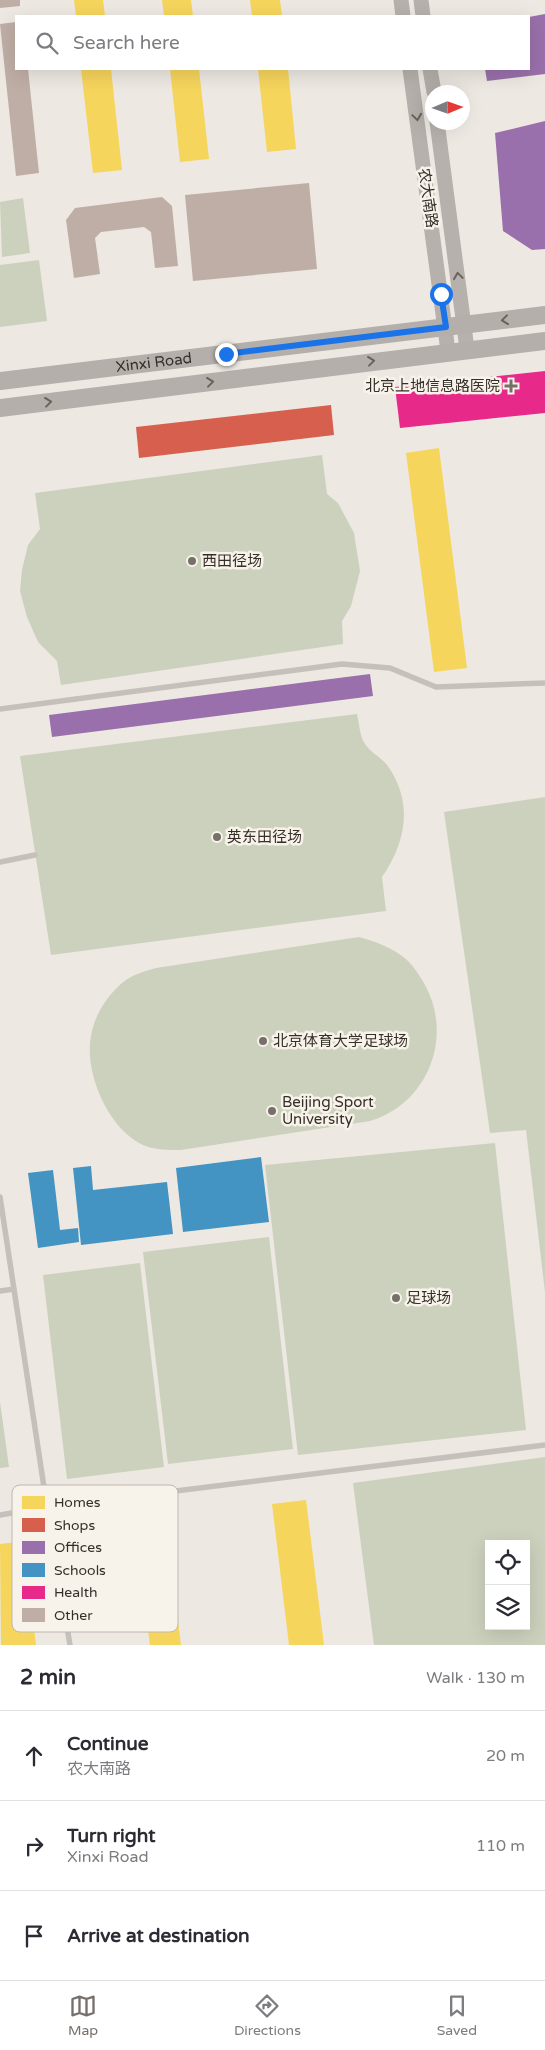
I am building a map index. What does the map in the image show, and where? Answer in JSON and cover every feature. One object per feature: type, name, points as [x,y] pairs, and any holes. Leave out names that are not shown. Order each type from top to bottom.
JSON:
[{"type":"main road","points":[[401,0],[403,15]]},
{"type":"main road","points":[[421,0],[423,15]]},
{"type":"main road","name":"农大南路","points":[[410,70],[448,352]]},
{"type":"main road","points":[[430,70],[433,85]]},
{"type":"main road","name":"农大南路","points":[[439,130],[467,349]]},
{"type":"main road","name":"Xinxi Road","points":[[0,382],[545,315]]},
{"type":"main road","points":[[467,349],[545,340]]},
{"type":"main road","name":"Xinxi Road","points":[[0,408],[467,349]]},
{"type":"lane","points":[[0,709],[342,664],[390,668],[436,687],[545,683]]},
{"type":"lane","points":[[0,862],[35,855]]},
{"type":"lane","points":[[0,1197],[44,1485]]},
{"type":"lane","points":[[0,1291],[14,1289]]},
{"type":"lane","points":[[178,1491],[545,1445]]},
{"type":"lane","points":[[68,1632],[70,1645]]},
{"type":"green space","points":[[23,198],[30,253],[2,257],[0,202]]},
{"type":"green space","points":[[39,260],[47,321],[0,327],[0,265]]},
{"type":"green space","name":"西田径场","points":[[322,455],[327,494],[338,503],[354,533],[360,571],[351,606],[342,621],[343,644],[61,685],[57,661],[38,642],[27,617],[20,591],[22,570],[28,545],[40,529],[35,493]]},
{"type":"green space","name":"英东田径场","points":[[357,714],[363,741],[387,765],[396,779],[404,807],[404,822],[397,850],[382,877],[386,911],[51,955],[20,756]]},
{"type":"green space","points":[[545,797],[545,1292],[526,1130],[490,1133],[444,812]]},
{"type":"green space","name":"北京体育大学足球场","points":[[359,937],[384,946],[407,960],[425,985],[433,1005],[437,1026],[435,1047],[430,1066],[420,1084],[407,1100],[390,1112],[370,1121],[181,1150],[148,1147],[130,1137],[118,1125],[100,1096],[94,1079],[90,1046],[94,1024],[103,1005],[112,993],[126,980],[156,968]]},
{"type":"green space","name":"足球场","points":[[495,1143],[526,1430],[298,1455],[265,1165]]},
{"type":"green space","points":[[269,1237],[293,1449],[168,1464],[143,1252]]},
{"type":"green space","points":[[140,1263],[164,1467],[67,1479],[43,1275]]},
{"type":"green space","points":[[0,1402],[9,1467],[0,1468]]},
{"type":"green space","points":[[545,1457],[545,1645],[374,1645],[353,1483]]},
{"type":"building: Homes","points":[[74,0],[103,0],[105,15],[76,15]]},
{"type":"building: Homes","points":[[162,0],[191,0],[193,15],[164,15]]},
{"type":"building: Homes","points":[[250,0],[280,0],[282,15],[252,15]]},
{"type":"building: Homes","points":[[81,70],[111,70],[122,170],[93,173]]},
{"type":"building: Homes","points":[[170,70],[199,70],[209,159],[180,162]]},
{"type":"building: Homes","points":[[258,70],[288,70],[296,149],[267,152]]},
{"type":"building: Homes","points":[[439,448],[467,668],[434,672],[406,453]]},
{"type":"building: Homes","points":[[306,1500],[324,1645],[289,1645],[272,1504]]},
{"type":"building: Homes","points":[[12,1543],[12,1632],[34,1632],[36,1645],[1,1645],[0,1544]]},
{"type":"building: Homes","points":[[178,1620],[181,1645],[150,1645],[148,1632],[178,1632]]},
{"type":"building: Shops","points":[[331,405],[334,435],[139,458],[136,427]]},
{"type":"building: Offices","points":[[545,14],[545,74],[487,81],[485,70],[530,70],[530,17]]},
{"type":"building: Offices","points":[[545,121],[545,249],[532,250],[503,231],[495,133]]},
{"type":"building: Offices","points":[[370,674],[373,696],[52,737],[49,715]]},
{"type":"building: Schools","points":[[261,1157],[269,1222],[183,1232],[176,1168]]},
{"type":"building: Schools","points":[[91,1166],[93,1190],[167,1182],[173,1234],[81,1245],[73,1168]]},
{"type":"building: Schools","points":[[53,1170],[60,1230],[78,1228],[79,1242],[38,1248],[28,1173]]},
{"type":"building: Health","points":[[545,371],[545,413],[400,428],[395,387]]},
{"type":"building: Other","points":[[0,0],[20,0],[20,6],[0,8]]},
{"type":"building: Other","points":[[15,22],[15,70],[28,70],[39,173],[16,176],[0,24]]},
{"type":"building: Other","points":[[309,183],[317,269],[193,281],[185,195]]},
{"type":"building: Other","points":[[162,197],[172,206],[178,266],[155,268],[151,232],[144,227],[101,232],[95,238],[100,274],[74,278],[66,220],[75,208]]},
{"type":"place","name":"北京上地信息路医院","points":[[511,386]]},
{"type":"place","name":"西田径场","points":[[192,561]]},
{"type":"place","name":"英东田径场","points":[[217,837]]},
{"type":"place","name":"北京体育大学足球场","points":[[263,1041]]},
{"type":"place","name":"Beijing Sport University","points":[[272,1111]]},
{"type":"place","name":"足球场","points":[[396,1298]]},
{"type":"route","points":[[226,354],[446,327],[441,294]]}]
